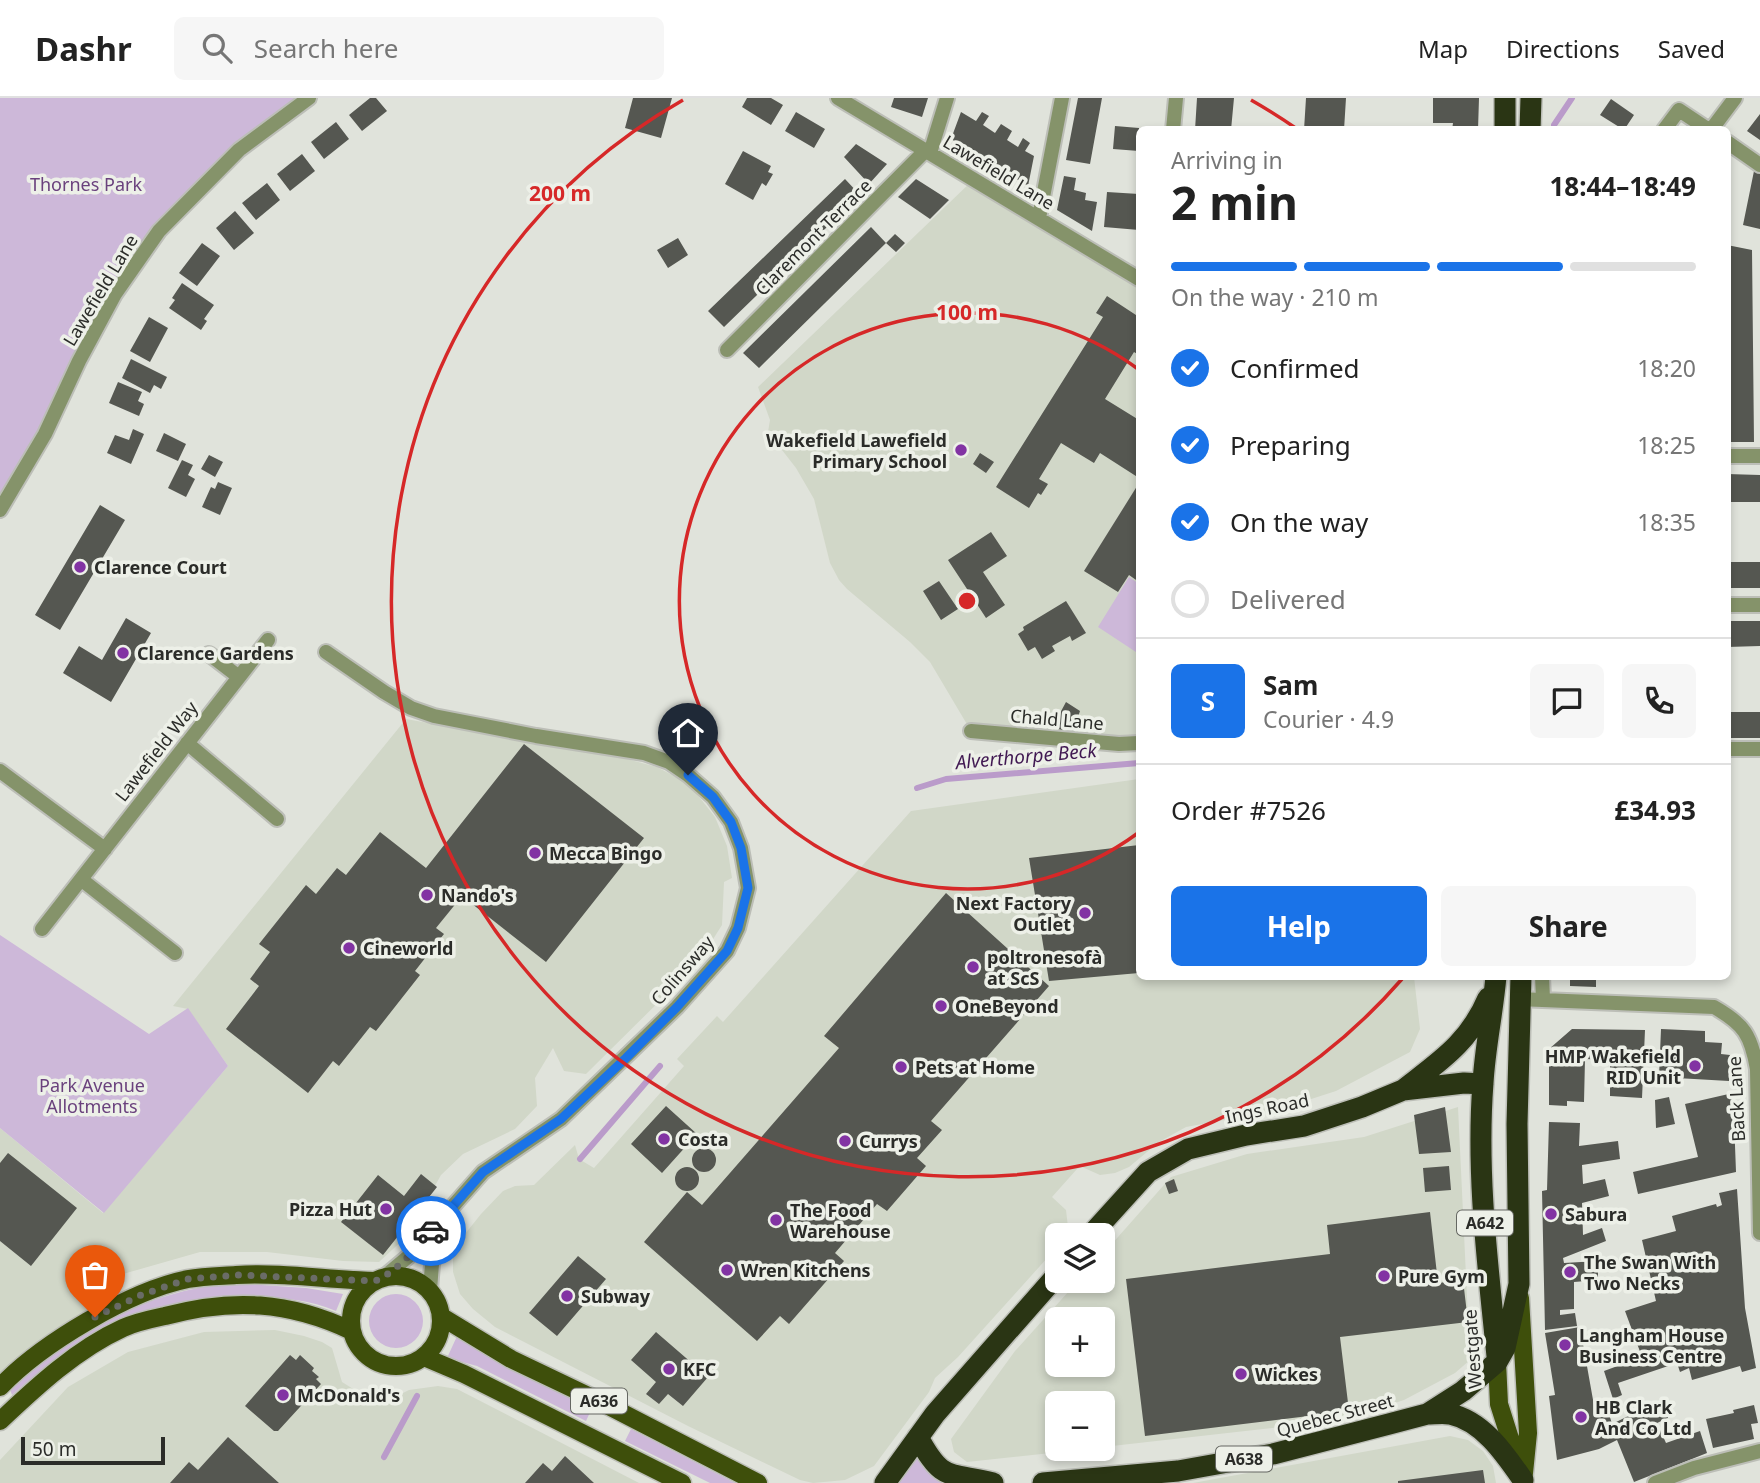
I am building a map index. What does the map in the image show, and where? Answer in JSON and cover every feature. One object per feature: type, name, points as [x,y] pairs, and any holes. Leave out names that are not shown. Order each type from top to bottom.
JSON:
[{"type":"highway","points":[[1505,98],[1505,126]]},
{"type":"highway","points":[[1530,126],[1531,98]]},
{"type":"highway","points":[[1404,1090],[1456,1049],[1466,1037],[1482,1012],[1495,980]]},
{"type":"highway","name":"Westgate","points":[[1496,980],[1483,1084],[1483,1199],[1497,1362]]},
{"type":"highway","name":"A638","points":[[1497,1362],[1507,1341],[1519,1284],[1517,1124],[1521,980]]},
{"type":"highway","name":"Ings Road","points":[[1102,1223],[1148,1172],[1188,1149],[1246,1135],[1304,1126],[1363,1107],[1404,1090],[1464,1083],[1483,1084]]},
{"type":"highway","points":[[1483,1084],[1508,1105],[1517,1124]]},
{"type":"highway","points":[[885,1483],[955,1390],[1045,1289]]},
{"type":"highway","name":"Quebec Street","points":[[1043,1483],[1178,1471],[1273,1454],[1427,1414],[1463,1391],[1497,1362]]},
{"type":"highway","name":"A638","points":[[1427,1414],[1449,1414],[1479,1428],[1503,1451],[1523,1482]]},
{"type":"highway","points":[[918,1437],[933,1463],[944,1473],[993,1483]]},
{"type":"highway","points":[[871,1483],[898,1465]]},
{"type":"main road","points":[[0,1387],[46,1347],[95,1317],[141,1295],[188,1279],[238,1275],[380,1279],[405,1276],[419,1281],[430,1290],[442,1317],[441,1332],[424,1357],[401,1366],[379,1363],[361,1349],[352,1331],[351,1316],[355,1301],[364,1289],[380,1279]]},
{"type":"main road","points":[[1519,1284],[1528,1433],[1523,1482]]},
{"type":"main road","points":[[0,1421],[39,1384],[92,1345],[125,1327],[190,1309],[233,1304],[270,1306],[321,1316],[352,1331]]},
{"type":"main road","name":"A636","points":[[442,1317],[511,1359],[758,1483]]},
{"type":"main road","name":"A636","points":[[424,1357],[464,1374],[682,1483]]},
{"type":"main road","name":"Westgate","points":[[1497,1362],[1499,1404],[1523,1482]]},
{"type":"street","name":"Lawefield Lane","points":[[0,510],[45,434],[79,361],[115,294],[159,230],[239,150],[309,98]]},
{"type":"street","name":"Lawefield Lane","points":[[838,98],[1136,277]]},
{"type":"street","points":[[928,151],[947,98]]},
{"type":"street","points":[[1039,218],[1062,98]]},
{"type":"street","points":[[1173,126],[1176,98]]},
{"type":"street","points":[[1713,126],[1735,98]]},
{"type":"street","points":[[1667,126],[1679,110],[1704,126]]},
{"type":"street","points":[[1731,145],[1760,165]]},
{"type":"street","name":"Claremont Terrace","points":[[727,350],[928,151]]},
{"type":"street","points":[[1731,456],[1760,456]]},
{"type":"street","points":[[1731,605],[1760,605]]},
{"type":"street","name":"Lawefield Way","points":[[42,929],[268,640]]},
{"type":"street","name":"Colinsway","points":[[326,652],[393,698],[434,716],[488,728],[644,754],[669,762],[713,797],[731,822],[741,848],[748,888],[738,928],[727,951],[677,1007],[570,1110],[483,1172],[409,1256],[380,1279]]},
{"type":"street","points":[[209,654],[239,677]]},
{"type":"street","name":"Chald Lane","points":[[971,731],[1136,743]]},
{"type":"street","points":[[187,743],[277,819]]},
{"type":"street","points":[[1731,749],[1760,749]]},
{"type":"street","points":[[0,771],[106,849]]},
{"type":"street","points":[[82,880],[175,953]]},
{"type":"street","points":[[1542,980],[1543,999]]},
{"type":"street","name":"Back Lane","points":[[1520,999],[1714,1007],[1734,1018],[1746,1031],[1753,1048],[1759,1093],[1760,1233]]},
{"type":"street","name":"Colinsway","points":[[430,1290],[435,1254],[449,1210]]},
{"type":"street","points":[[1656,1483],[1694,1468],[1760,1451]]},
{"type":"shaded area","name":"Wakefield Lawefield Primary School","points":[[974,179],[1136,277],[1136,743],[971,731],[930,662],[839,580],[830,563],[814,499],[796,468],[768,432],[770,420],[758,387]]},
{"type":"shaded area","points":[[406,719],[623,758],[657,767],[689,784],[715,817],[727,846],[732,878],[724,882],[722,925],[698,963],[586,1074],[564,1071],[553,1048],[535,1078],[537,1106],[515,1129],[463,1154],[441,1175],[407,1236],[379,1262],[343,1261],[267,1252],[200,1252],[123,1274],[76,1296],[95,1317],[0,1385],[0,1128],[103,1213],[228,1066],[188,1009],[173,1006]]},
{"type":"shaded area","points":[[1136,779],[1136,980],[1414,980],[1420,1029],[1410,1052],[1336,1091],[1274,1111],[1186,1127],[1159,1142],[1129,1167],[1115,1173],[1100,1175],[1082,1167],[1077,1169],[1052,1197],[1066,1210],[1068,1223],[1045,1223],[1045,1260],[958,1357],[935,1378],[929,1392],[874,1466],[845,1480],[813,1483],[800,1480],[688,1426],[495,1327],[460,1294],[453,1272],[453,1258],[461,1239],[503,1191],[515,1186],[534,1185],[575,1145],[579,1159],[594,1168],[684,1066],[677,1059],[717,1016],[723,1022],[911,811]]},
{"type":"shaded area","points":[[1458,1107],[1470,1360],[1455,1373],[1404,1400],[1342,1420],[1115,1446],[1115,1391],[1045,1391],[1045,1454],[967,1462],[954,1452],[951,1439],[1015,1351],[1045,1318],[1045,1377],[1115,1377],[1115,1307],[1055,1307],[1067,1293],[1115,1293],[1115,1240],[1171,1177],[1247,1154],[1364,1137]]},
{"type":"shaded area","points":[[275,1330],[304,1336],[332,1348],[342,1382],[379,1405],[409,1390],[438,1386],[457,1389],[639,1483],[0,1483],[0,1460],[68,1387],[128,1352],[204,1332]]},
{"type":"shaded area","points":[[1450,1436],[1468,1440],[1483,1451],[1493,1466],[1496,1483],[1193,1483]]},
{"type":"green space","name":"Thornes Park","points":[[0,98],[309,98],[239,150],[159,231],[0,510]]},
{"type":"green space","points":[[1129,577],[1136,582],[1136,652],[1098,627]]},
{"type":"green space","name":"Park Avenue Allotments","points":[[0,935],[149,1034],[188,1008],[228,1066],[104,1213],[0,1128]]},
{"type":"green space","points":[[246,1284],[306,1288],[343,1294],[336,1311],[297,1300],[258,1297],[221,1297],[187,1301],[155,1309],[125,1320],[67,1352],[12,1395],[10,1389],[52,1355],[120,1314],[145,1303],[198,1288]]},
{"type":"green space","points":[[396,1294],[415,1302],[423,1321],[415,1340],[396,1348],[377,1340],[369,1321],[377,1302]]},
{"type":"green space","points":[[458,1334],[490,1356],[592,1408],[586,1421],[477,1366],[447,1358]]},
{"type":"green space","points":[[631,1429],[735,1483],[710,1483],[625,1441]]},
{"type":"green space","points":[[918,1456],[958,1483],[898,1483]]},
{"type":"building","points":[[370,98],[376,98],[387,111],[362,131],[349,115]]},
{"type":"building","points":[[633,98],[672,98],[661,138],[625,128]]},
{"type":"building","points":[[747,98],[771,98],[783,105],[771,125],[742,107]]},
{"type":"building","points":[[894,98],[928,98],[922,117],[891,107]]},
{"type":"building","points":[[1078,98],[1102,98],[1090,164],[1066,160]]},
{"type":"building","points":[[1197,98],[1234,98],[1231,126],[1195,126]]},
{"type":"building","points":[[1306,98],[1346,98],[1344,126],[1304,126]]},
{"type":"building","points":[[1433,98],[1479,98],[1478,126],[1433,123]]},
{"type":"building","points":[[1611,99],[1634,115],[1627,126],[1618,126],[1600,115]]},
{"type":"building","points":[[796,112],[825,129],[814,148],[785,131]]},
{"type":"building","points":[[961,112],[976,121],[982,112],[989,116],[983,125],[995,133],[1001,124],[1012,131],[1007,140],[1018,147],[1023,138],[1030,143],[1025,151],[1034,156],[1028,186],[951,139]]},
{"type":"building","points":[[1760,114],[1760,140],[1747,131]]},
{"type":"building","points":[[336,122],[349,139],[324,159],[311,142]]},
{"type":"building","points":[[1115,126],[1136,128],[1136,151],[1113,149]]},
{"type":"building","points":[[856,144],[887,164],[869,184],[844,157]]},
{"type":"building","points":[[743,151],[771,166],[768,172],[773,174],[766,186],[762,183],[753,200],[725,184]]},
{"type":"building","points":[[302,154],[315,171],[290,191],[277,174]]},
{"type":"building","points":[[1754,171],[1760,173],[1760,229],[1743,225]]},
{"type":"building","points":[[1064,176],[1076,178],[1074,190],[1086,193],[1085,200],[1097,202],[1092,231],[1057,210]]},
{"type":"building","points":[[845,179],[860,195],[724,327],[708,311]]},
{"type":"building","points":[[916,179],[949,200],[930,219],[898,197]]},
{"type":"building","points":[[267,183],[280,200],[256,220],[242,203]]},
{"type":"building","points":[[1107,192],[1136,194],[1136,230],[1104,227]]},
{"type":"building","points":[[235,211],[254,233],[234,250],[216,228]]},
{"type":"building","points":[[871,227],[886,243],[759,368],[743,353]]},
{"type":"building","points":[[895,234],[905,243],[896,252],[886,243]]},
{"type":"building","points":[[678,238],[688,255],[668,268],[657,250]]},
{"type":"building","points":[[202,243],[220,256],[197,286],[179,273]]},
{"type":"building","points":[[1731,246],[1752,250],[1754,442],[1731,442]]},
{"type":"building","points":[[182,283],[214,305],[204,319],[207,321],[201,330],[169,308]]},
{"type":"building","points":[[1107,296],[1136,315],[1136,353],[1134,352],[1105,399],[1136,418],[1136,476],[1100,453],[1094,463],[1061,443],[1039,479],[1048,484],[1041,495],[1038,493],[1029,508],[996,487],[1103,317],[1096,313]]},
{"type":"building","points":[[149,317],[168,328],[150,362],[130,351]]},
{"type":"building","points":[[131,359],[167,377],[161,389],[154,385],[150,393],[122,378]]},
{"type":"building","points":[[118,382],[142,392],[138,401],[144,404],[139,416],[109,403]]},
{"type":"building","points":[[133,429],[144,434],[131,464],[107,453],[115,435],[129,440]]},
{"type":"building","points":[[164,433],[186,444],[178,461],[156,451]]},
{"type":"building","points":[[980,453],[994,462],[986,473],[973,464]]},
{"type":"building","points":[[209,455],[223,462],[215,477],[201,469]]},
{"type":"building","points":[[182,460],[193,465],[188,475],[195,479],[186,497],[168,488]]},
{"type":"building","points":[[1731,474],[1760,475],[1760,502],[1731,502]]},
{"type":"building","points":[[218,482],[232,488],[220,515],[202,507],[211,487],[215,489]]},
{"type":"building","points":[[1136,488],[1136,580],[1129,575],[1118,592],[1084,571]]},
{"type":"building","name":"Clarence Court","points":[[100,505],[125,520],[60,630],[35,615]]},
{"type":"building","points":[[991,532],[1007,556],[983,572],[1005,605],[986,618],[948,560]]},
{"type":"building","points":[[1731,562],[1760,562],[1760,588],[1731,588]]},
{"type":"building","points":[[939,581],[958,609],[941,620],[923,591]]},
{"type":"building","points":[[1066,601],[1086,633],[1072,641],[1070,636],[1052,646],[1055,651],[1042,659],[1035,647],[1028,651],[1018,634],[1024,630],[1023,627]]},
{"type":"building","name":"Clarence Gardens","points":[[126,618],[151,633],[111,702],[63,673],[79,646],[102,660]]},
{"type":"building","points":[[1731,621],[1760,621],[1760,646],[1731,647]]},
{"type":"building","points":[[1066,702],[1080,711],[1073,732],[1052,728]]},
{"type":"building","points":[[1731,712],[1760,712],[1760,738],[1731,738]]},
{"type":"building","points":[[524,744],[644,838],[546,962],[462,896],[436,928],[444,934],[415,971],[420,975],[376,1031],[370,1027],[339,1066],[333,1061],[308,1093],[226,1029],[259,986],[250,979],[270,952],[259,944],[306,885],[316,894],[337,868],[346,875],[380,832],[426,868]]},
{"type":"building","name":"Next Factory Outlet","points":[[1136,845],[1136,973],[1049,981],[1029,858]]},
{"type":"building","points":[[946,893],[1049,986],[931,1121],[942,1130],[917,1158],[926,1166],[887,1211],[877,1204],[835,1253],[844,1261],[789,1324],[780,1316],[757,1341],[644,1242],[687,1192],[702,1205],[839,1048],[824,1036]]},
{"type":"building","points":[[1570,980],[1596,980],[1596,987],[1570,986]]},
{"type":"building","points":[[1572,1029],[1645,1030],[1642,1098],[1610,1096],[1610,1060],[1585,1059],[1584,1102],[1567,1101],[1567,1106],[1549,1105],[1549,1049]]},
{"type":"building","name":"HMP Wakefield RID Unit","points":[[1661,1029],[1705,1031],[1705,1042],[1722,1043],[1721,1054],[1730,1055],[1729,1081],[1659,1077]]},
{"type":"building","points":[[1733,1093],[1736,1172],[1638,1194],[1633,1172],[1698,1157],[1685,1104]]},
{"type":"building","points":[[1669,1097],[1675,1124],[1656,1128],[1655,1100]]},
{"type":"building","name":"Costa","points":[[666,1106],[697,1134],[662,1173],[631,1144]]},
{"type":"building","points":[[1445,1107],[1451,1152],[1419,1154],[1414,1115]]},
{"type":"building","points":[[1549,1122],[1580,1123],[1579,1146],[1618,1141],[1620,1159],[1582,1165],[1583,1184],[1605,1179],[1609,1196],[1582,1203],[1583,1235],[1602,1228],[1606,1241],[1563,1258],[1564,1263],[1598,1261],[1598,1280],[1574,1282],[1574,1309],[1560,1310],[1560,1315],[1575,1313],[1577,1326],[1545,1330],[1542,1191],[1547,1190]]},
{"type":"building","points":[[704,1148],[715,1155],[716,1160],[709,1171],[704,1172],[693,1165],[692,1160],[699,1149]]},
{"type":"building","points":[[8,1153],[77,1208],[31,1266],[0,1241],[0,1163]]},
{"type":"building","points":[[1449,1166],[1451,1190],[1425,1192],[1423,1168]]},
{"type":"building","points":[[687,1167],[696,1170],[699,1179],[696,1188],[687,1191],[678,1188],[675,1179],[678,1170]]},
{"type":"building","name":"Pizza Hut","points":[[421,1174],[437,1187],[383,1255],[341,1222],[378,1175],[404,1196]]},
{"type":"building","points":[[1174,1179],[1178,1191],[1169,1194],[1165,1183]]},
{"type":"building","points":[[1737,1189],[1745,1308],[1756,1368],[1742,1372],[1740,1366],[1692,1380],[1689,1368],[1680,1372],[1677,1363],[1618,1383],[1622,1395],[1613,1399],[1604,1371],[1642,1357],[1625,1311],[1656,1301],[1642,1240],[1676,1231],[1672,1216],[1716,1204],[1717,1207],[1722,1205],[1719,1193]]},
{"type":"building","name":"Wickes","points":[[1430,1212],[1438,1283],[1463,1280],[1468,1322],[1340,1337],[1349,1411],[1145,1436],[1126,1279],[1330,1254],[1327,1225]]},
{"type":"building","name":"Subway","points":[[578,1256],[606,1279],[557,1336],[529,1313]]},
{"type":"building","points":[[1580,1327],[1595,1411],[1607,1407],[1612,1424],[1661,1400],[1668,1418],[1657,1423],[1666,1443],[1700,1431],[1707,1453],[1634,1482],[1617,1440],[1599,1449],[1557,1460],[1549,1396],[1555,1395],[1545,1333]]},
{"type":"building","name":"KFC","points":[[656,1332],[708,1377],[683,1406],[668,1394],[659,1404],[646,1394],[656,1382],[631,1360]]},
{"type":"building","name":"McDonald's","points":[[290,1355],[296,1360],[300,1355],[314,1368],[312,1371],[319,1377],[316,1379],[321,1384],[278,1431],[274,1431],[245,1406]]},
{"type":"building","points":[[1754,1405],[1758,1423],[1751,1424],[1754,1439],[1713,1448],[1706,1419]]},
{"type":"building","points":[[228,1437],[279,1483],[170,1483],[189,1462],[198,1470]]},
{"type":"building","points":[[565,1456],[594,1483],[525,1483],[543,1463],[552,1471]]},
{"type":"building","points":[[1483,1470],[1485,1483],[1398,1483],[1398,1481]]},
{"type":"waterway","name":"Alverthorpe Beck","points":[[1554,126],[1572,98]]},
{"type":"waterway","name":"Alverthorpe Beck","points":[[917,788],[946,779],[1136,763]]},
{"type":"waterway","name":"Alverthorpe Beck","points":[[580,1159],[660,1066]]},
{"type":"waterway","name":"Alverthorpe Beck","points":[[384,1457],[417,1396]]},
{"type":"way so far","points":[[95,1317],[141,1295],[188,1279],[238,1275],[375,1281],[384,1277],[409,1256],[431,1231]]},
{"type":"place","name":"Wakefield Lawefield Primary School","points":[[961,450]]},
{"type":"place","name":"Clarence Court","points":[[80,567]]},
{"type":"place","name":"Clarence Gardens","points":[[123,653]]},
{"type":"place","name":"Mecca Bingo","points":[[535,853]]},
{"type":"place","name":"Nando's","points":[[427,895]]},
{"type":"place","name":"Next Factory Outlet","points":[[1085,913]]},
{"type":"place","name":"Cineworld","points":[[349,948]]},
{"type":"place","name":"poltronesofà at ScS","points":[[973,967]]},
{"type":"place","name":"OneBeyond","points":[[941,1006]]},
{"type":"place","name":"HMP Wakefield RID Unit","points":[[1695,1066]]},
{"type":"place","name":"Pets at Home","points":[[901,1067]]},
{"type":"place","name":"Costa","points":[[664,1139]]},
{"type":"place","name":"Currys","points":[[845,1141]]},
{"type":"place","name":"Pizza Hut","points":[[386,1209]]},
{"type":"place","name":"Sabura","points":[[1551,1214]]},
{"type":"place","name":"The Food Warehouse","points":[[776,1220]]},
{"type":"place","name":"Wren Kitchens","points":[[727,1270]]},
{"type":"place","name":"The Swan With Two Necks","points":[[1570,1272]]},
{"type":"place","name":"Pure Gym","points":[[1384,1276]]},
{"type":"place","name":"Subway","points":[[567,1296]]},
{"type":"place","name":"Langham House Business Centre","points":[[1565,1345]]},
{"type":"place","name":"KFC","points":[[669,1369]]},
{"type":"place","name":"Wickes","points":[[1241,1374]]},
{"type":"place","name":"McDonald's","points":[[283,1395]]},
{"type":"place","name":"HB Clark And Co Ltd","points":[[1581,1417]]},
{"type":"route","points":[[431,1231],[483,1172],[561,1119],[626,1058],[727,951],[738,928],[748,888],[741,848],[731,822],[713,797],[688,775]]}]
